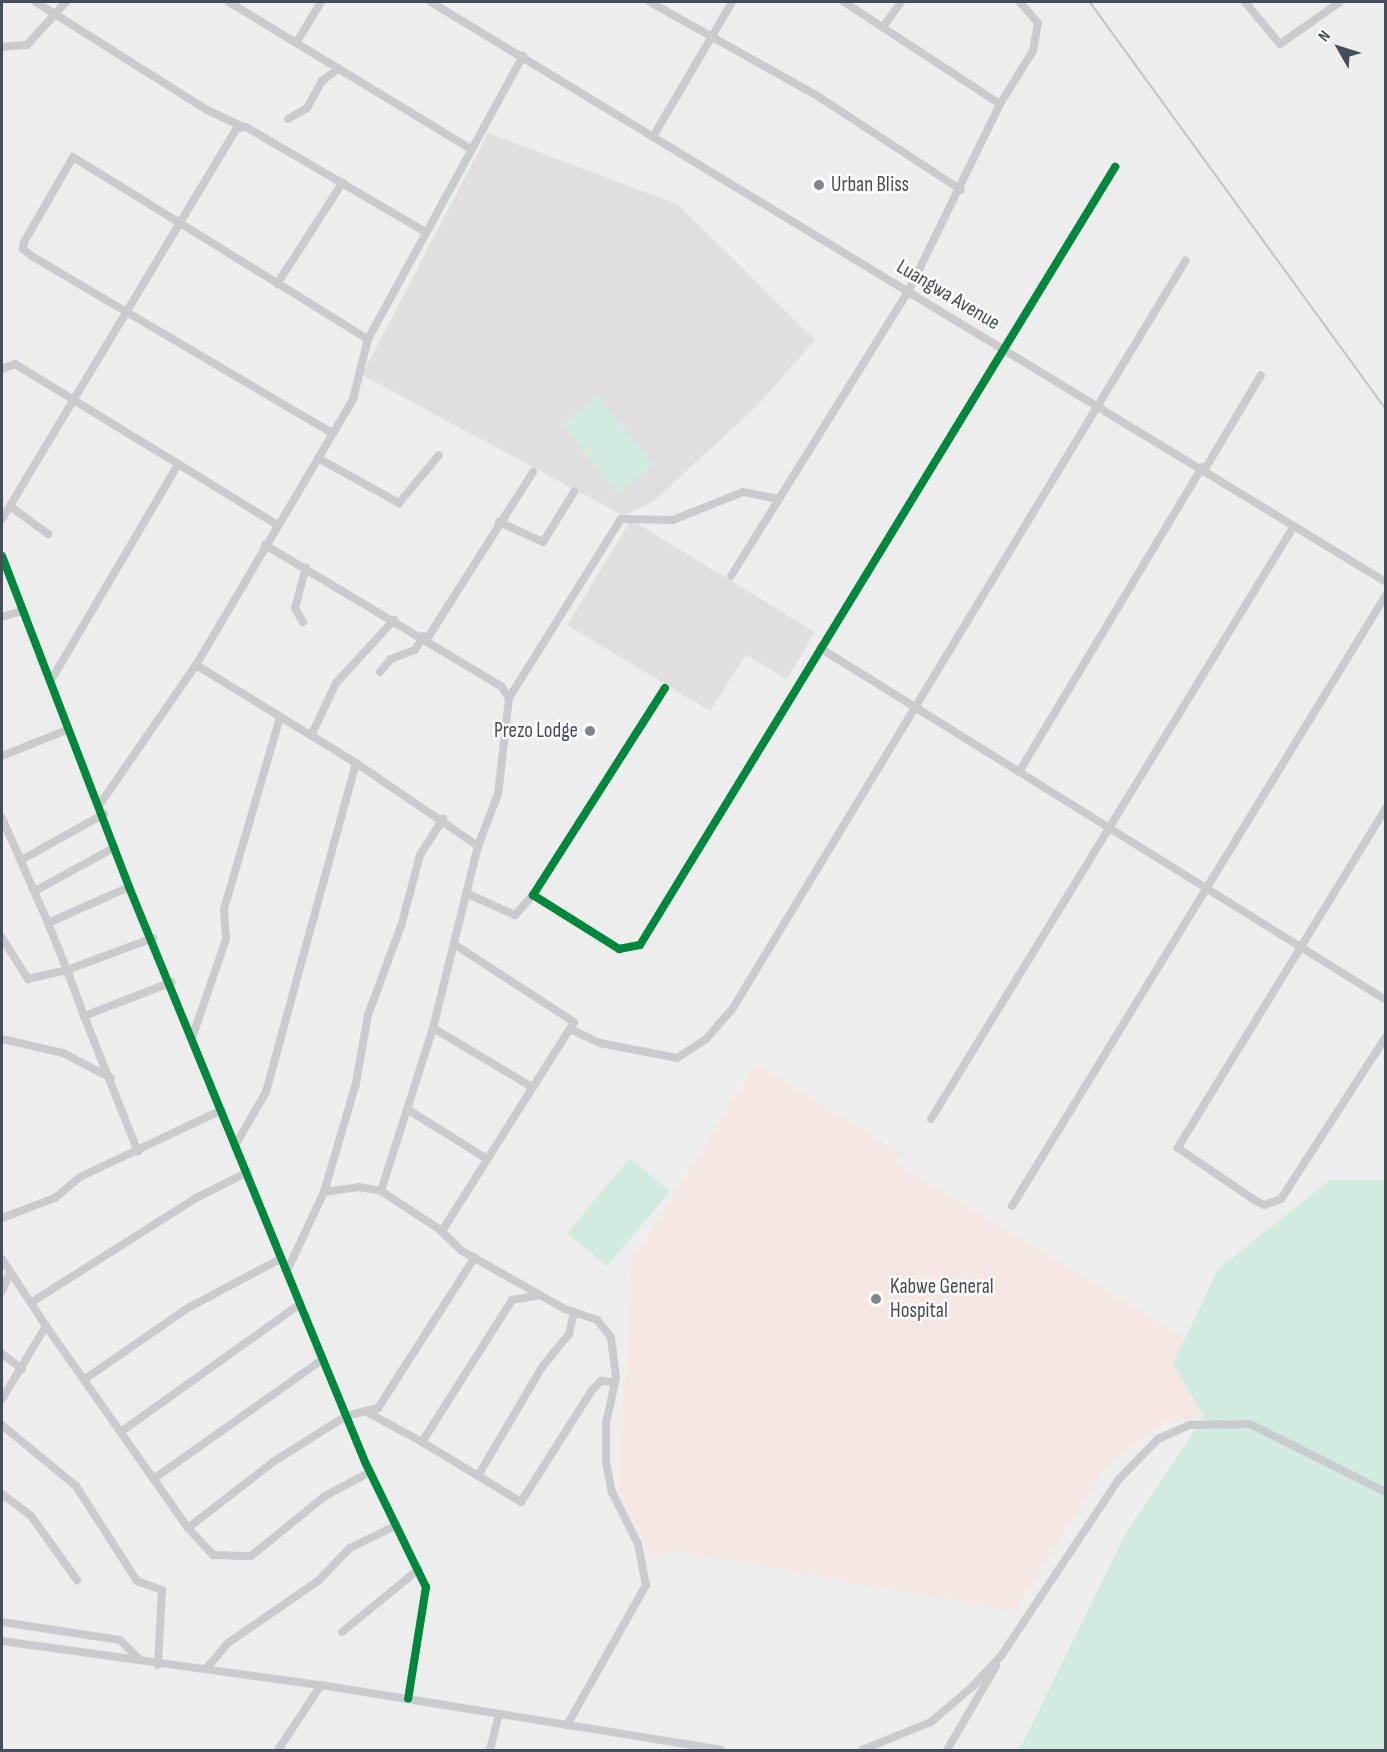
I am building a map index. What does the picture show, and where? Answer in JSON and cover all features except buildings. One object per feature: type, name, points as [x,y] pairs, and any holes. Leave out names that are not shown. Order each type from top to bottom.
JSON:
[{"type":"street","points":[[36,2],[207,110],[343,182],[424,231]]},
{"type":"street","points":[[2,47],[27,45],[58,15],[66,2]]},
{"type":"street","points":[[229,2],[298,40],[339,68],[471,149]]},
{"type":"street","points":[[298,40],[321,2]]},
{"type":"street","name":"Luangwa Avenue","points":[[431,2],[654,135],[1096,407],[1204,468],[1386,582]]},
{"type":"street","points":[[650,2],[816,95],[961,190]]},
{"type":"street","points":[[654,135],[732,2]]},
{"type":"street","points":[[844,2],[1000,104]]},
{"type":"street","points":[[883,27],[901,2]]},
{"type":"street","points":[[731,576],[908,292],[961,190],[1000,104],[1038,36],[1036,16],[1020,2]]},
{"type":"street","points":[[1245,2],[1280,44],[1340,2]]},
{"type":"street","points":[[100,804],[196,665],[276,524],[353,399],[369,339],[424,231],[523,56]]},
{"type":"street","points":[[288,119],[307,108],[322,81],[339,68]]},
{"type":"street","points":[[2,519],[76,403],[241,126]]},
{"type":"street","points":[[332,433],[129,315],[22,249],[73,157],[369,339]]},
{"type":"street","points":[[533,895],[619,949],[633,951],[640,945],[1115,167]]},
{"type":"street","points":[[277,284],[343,182]]},
{"type":"street","points":[[572,1030],[600,1043],[677,1058],[706,1039],[733,1008],[913,707],[1186,260]]},
{"type":"street","points":[[2,369],[15,364],[276,524]]},
{"type":"street","points":[[1019,772],[1261,375]]},
{"type":"street","points":[[318,458],[399,503],[439,455]]},
{"type":"street","points":[[50,682],[178,465]]},
{"type":"street","points":[[380,672],[392,658],[415,650],[425,638],[533,472]]},
{"type":"street","points":[[499,522],[543,542],[574,492]]},
{"type":"street","points":[[381,1191],[434,1029],[478,846],[498,794],[509,698],[621,519],[673,520],[743,492],[779,499]]},
{"type":"street","points":[[11,507],[48,534]]},
{"type":"street","points":[[931,1119],[1294,526]]},
{"type":"street","points":[[265,544],[496,682],[509,698]]},
{"type":"street","points":[[2,556],[104,814],[129,887],[172,982],[192,1038],[346,1416],[370,1472],[419,1569],[428,1602],[408,1699]]},
{"type":"street","points":[[303,622],[295,608],[306,567]]},
{"type":"street","points":[[1012,1206],[1204,887],[1386,595]]},
{"type":"street","points":[[2,617],[22,611]]},
{"type":"street","points":[[311,736],[336,683],[394,620]]},
{"type":"street","points":[[820,648],[1386,1000]]},
{"type":"street","points":[[196,665],[356,763],[443,819],[478,846]]},
{"type":"street","points":[[468,894],[515,915],[533,895],[665,688]]},
{"type":"street","points":[[192,1038],[226,939],[224,909],[280,717]]},
{"type":"street","points":[[2,756],[69,729]]},
{"type":"street","points":[[236,1144],[266,1092],[356,763]]},
{"type":"street","points":[[1386,808],[1183,1132],[1181,1153],[1256,1201],[1264,1204],[1281,1199],[1386,1037]]},
{"type":"street","points":[[22,859],[104,814]]},
{"type":"street","points":[[2,818],[48,922],[84,1016],[111,1078],[138,1152]]},
{"type":"street","points":[[287,1271],[324,1192],[356,1083],[368,1015],[402,923],[420,855],[443,819]]},
{"type":"street","points":[[35,891],[115,847]]},
{"type":"street","points":[[48,922],[129,887]]},
{"type":"street","points":[[2,938],[28,979],[67,970],[153,938]]},
{"type":"street","points":[[442,1231],[532,1087],[572,1030],[574,1022],[567,1013],[454,944]]},
{"type":"street","points":[[84,1016],[172,982]]},
{"type":"street","points":[[434,1029],[532,1087]]},
{"type":"street","points":[[2,1039],[63,1053],[111,1078]]},
{"type":"street","points":[[407,1109],[487,1159]]},
{"type":"street","points":[[2,1218],[55,1198],[80,1177],[138,1152],[222,1110]]},
{"type":"street","points":[[32,1302],[196,1198],[248,1172]]},
{"type":"street","points":[[324,1192],[352,1187],[381,1191],[442,1231],[476,1257],[574,1312],[597,1320],[611,1337],[615,1382],[606,1423],[606,1462],[612,1492],[638,1544],[646,1585],[567,1725]]},
{"type":"street","points":[[188,1528],[273,1462],[346,1416],[378,1408],[476,1257]]},
{"type":"street","points":[[85,1378],[188,1308],[282,1258]]},
{"type":"street","points":[[2,1259],[46,1326],[85,1378],[188,1528],[213,1555],[248,1558],[325,1496],[370,1472]]},
{"type":"street","points":[[2,1291],[10,1273]]},
{"type":"street","points":[[422,1442],[512,1300],[542,1294]]},
{"type":"street","points":[[122,1431],[300,1304]]},
{"type":"street","points":[[479,1474],[542,1367],[569,1334],[574,1312]]},
{"type":"street","points":[[2,1400],[46,1326]]},
{"type":"street","points":[[2,1354],[22,1369]]},
{"type":"street","points":[[155,1478],[323,1359]]},
{"type":"street","points":[[365,1411],[479,1474],[518,1502],[524,1500],[591,1390],[601,1381],[615,1382]]},
{"type":"street","points":[[947,1750],[1001,1656],[1134,1458],[1179,1429],[1221,1421],[1250,1424],[1386,1492]]},
{"type":"street","points":[[2,1425],[76,1486],[137,1581],[162,1590],[158,1665]]},
{"type":"street","points":[[2,1494],[31,1516],[77,1580]]},
{"type":"street","points":[[206,1670],[228,1643],[318,1581],[350,1548],[397,1525]]},
{"type":"street","points":[[342,1632],[419,1569]]},
{"type":"street","points":[[2,1622],[125,1641],[140,1660]]},
{"type":"street","points":[[2,1641],[140,1660],[158,1665],[321,1685],[721,1750]]},
{"type":"street","points":[[862,1750],[931,1722],[1001,1656]]},
{"type":"street","points":[[278,1750],[321,1685]]},
{"type":"street","points":[[490,1750],[499,1714]]},
{"type":"shaded area","points":[[488,133],[677,204],[815,340],[757,406],[654,501],[624,516],[362,375]]},
{"type":"shaded area","points":[[631,520],[815,632],[787,679],[746,655],[710,711],[567,625]]},
{"type":"shaded area","name":"Kabwe General Hospital","points":[[756,1064],[900,1153],[894,1163],[1185,1338],[1173,1364],[1204,1415],[1165,1422],[1107,1465],[1015,1611],[678,1551],[650,1556],[618,1491],[632,1260]]},
{"type":"green space","points":[[598,396],[653,464],[618,493],[562,425]]},
{"type":"green space","points":[[630,1158],[670,1191],[607,1266],[567,1233]]},
{"type":"green space","points":[[1330,1180],[1385,1180],[1385,1750],[1019,1750],[1127,1531],[1204,1416],[1173,1364],[1218,1269]]},
{"type":"railway","points":[[1090,2],[1386,409]]},
{"type":"cycle path","points":[[665,688],[533,895],[619,949],[640,945],[1115,167]]},
{"type":"cycle path","points":[[2,556],[129,887],[300,1304],[366,1464],[426,1587],[408,1699]]},
{"type":"place","name":"Urban Bliss","points":[[819,185]]},
{"type":"place","name":"Prezo Lodge","points":[[590,731]]},
{"type":"place","name":"Kabwe General Hospital","points":[[876,1299]]}]
